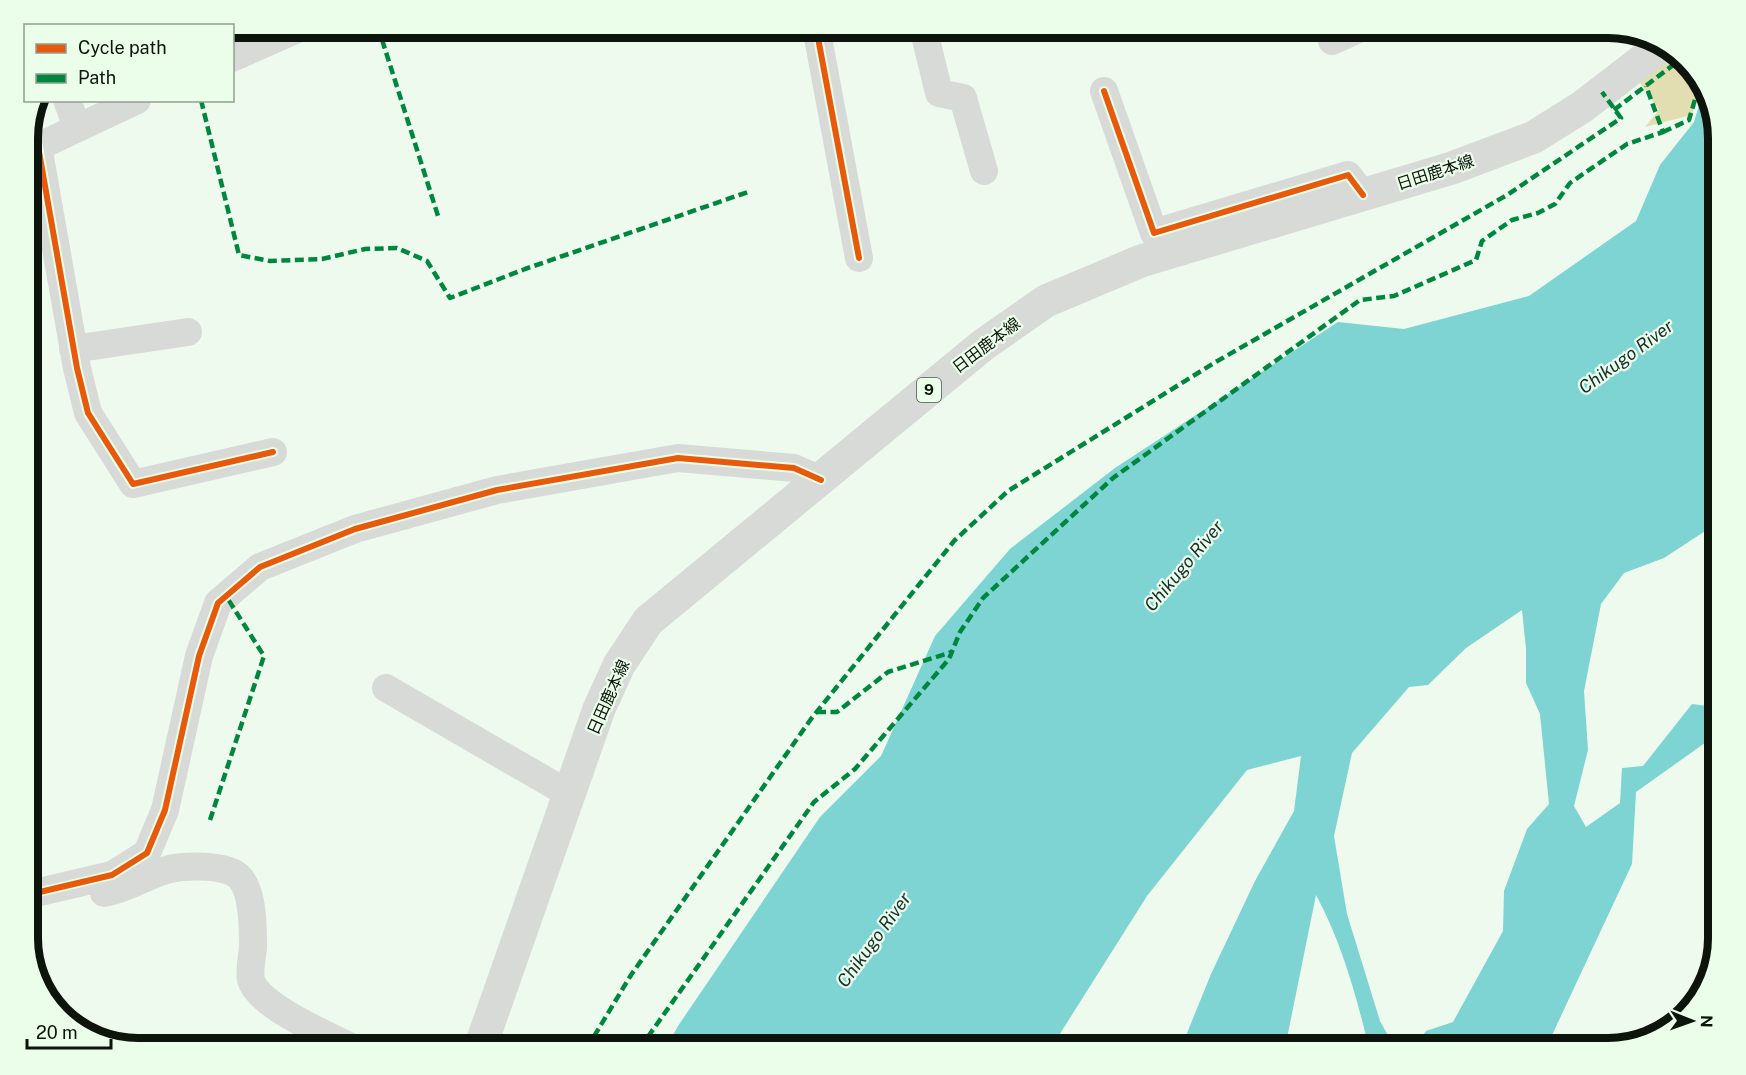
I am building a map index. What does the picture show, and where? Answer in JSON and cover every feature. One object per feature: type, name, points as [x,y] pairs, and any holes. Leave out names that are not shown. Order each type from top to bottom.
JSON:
[{"type":"main road","name":"日田鹿本線","points":[[484,1038],[599,709],[615,674],[648,621],[976,351],[1046,301],[1140,261],[1452,168],[1534,137],[1582,107],[1656,50]]},
{"type":"street","points":[[234,57],[277,38]]},
{"type":"street","points":[[818,38],[859,258]]},
{"type":"street","points":[[926,38],[939,93],[963,98],[984,171]]},
{"type":"street","points":[[1332,41],[1339,38]]},
{"type":"street","points":[[1104,91],[1154,233],[1348,175],[1363,195]]},
{"type":"street","points":[[68,102],[78,127]]},
{"type":"street","points":[[38,146],[133,102]]},
{"type":"street","points":[[38,178],[88,413],[133,484],[273,452]]},
{"type":"street","points":[[73,349],[188,332]]},
{"type":"street","points":[[38,892],[112,875],[147,853],[165,810],[199,656],[218,603],[260,567],[355,529],[497,490],[678,458],[794,468],[821,480]]},
{"type":"street","points":[[386,688],[570,794]]},
{"type":"street","points":[[38,903],[118,891],[165,870],[181,867],[217,868],[235,872],[244,884],[252,907],[251,981],[285,1014],[333,1038]]},
{"type":"shaded area","points":[[1669,59],[1684,72],[1698,93],[1692,115],[1645,127],[1659,110],[1638,80]]},
{"type":"water","name":"Chikugo River","points":[[1701,99],[1707,118],[1708,131],[1708,529],[1664,558],[1624,573],[1601,604],[1584,691],[1588,750],[1574,806],[1586,827],[1620,803],[1622,768],[1643,766],[1692,704],[1708,706],[1708,741],[1636,792],[1632,864],[1551,1038],[1421,1038],[1426,1031],[1453,1022],[1503,931],[1504,891],[1527,829],[1549,804],[1540,714],[1526,683],[1526,649],[1522,610],[1466,648],[1428,685],[1409,687],[1352,753],[1334,836],[1347,914],[1380,1021],[1389,1038],[1366,1038],[1341,951],[1316,895],[1287,1038],[1185,1038],[1211,974],[1255,881],[1294,811],[1301,756],[1247,770],[1147,896],[1057,1038],[671,1038],[820,817],[881,756],[935,636],[1010,549],[1115,468],[1338,322],[1404,329],[1529,296],[1636,221],[1660,165],[1694,122]]},
{"type":"marked path","points":[[381,38],[439,219]]},
{"type":"marked path","points":[[1614,110],[1675,63]]},
{"type":"marked path","points":[[647,1038],[814,802],[855,769],[949,659],[960,632],[983,598],[1113,478],[1360,300],[1394,296],[1476,260],[1482,241],[1512,220],[1538,213],[1555,204],[1570,183],[1627,144],[1663,132],[1646,86]]},
{"type":"marked path","points":[[593,1038],[631,975],[811,719],[954,541],[1008,491],[1214,363],[1507,195],[1621,118],[1602,92]]},
{"type":"marked path","points":[[1663,132],[1689,120],[1697,92]]},
{"type":"marked path","points":[[201,102],[239,255],[270,261],[322,259],[365,249],[397,248],[427,261],[450,298],[525,269],[748,192]]},
{"type":"marked path","points":[[210,820],[264,656],[226,596]]},
{"type":"marked path","points":[[817,712],[837,712],[888,672],[952,652]]},
{"type":"cycle path","points":[[818,38],[859,258]]},
{"type":"cycle path","points":[[1104,91],[1154,233],[1348,175],[1363,195]]},
{"type":"cycle path","points":[[38,146],[77,368],[88,413],[133,484],[273,452]]},
{"type":"cycle path","points":[[38,892],[112,875],[147,853],[165,810],[199,656],[218,603],[260,567],[355,529],[497,490],[678,458],[794,468],[821,480]]}]
